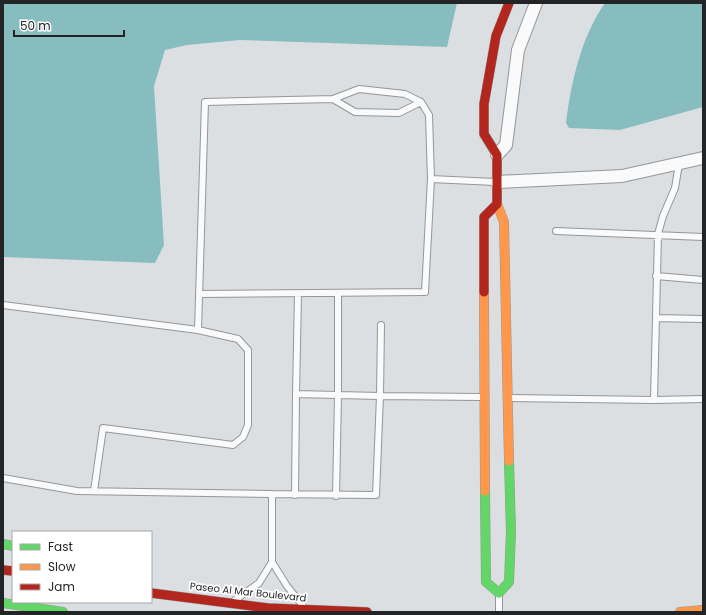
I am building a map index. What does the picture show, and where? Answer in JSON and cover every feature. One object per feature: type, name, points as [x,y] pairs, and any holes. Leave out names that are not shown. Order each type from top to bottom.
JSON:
[{"type":"street","points":[[497,204],[484,217],[483,397],[486,582],[499,593],[509,582],[511,532],[504,222],[497,204],[496,155],[484,134],[484,104],[496,36],[510,3]]},
{"type":"street","points":[[496,155],[506,146],[518,50],[536,3]]},
{"type":"street","points":[[497,182],[622,176],[703,158]]},
{"type":"street","name":"Paseo Al Mar Boulevard","points":[[152,593],[268,608],[367,612]]},
{"type":"street","points":[[3,603],[63,612]]},
{"type":"street","points":[[680,612],[703,610]]},
{"type":"lane","points":[[198,330],[199,294],[205,102],[333,99],[359,90],[405,94],[421,102],[429,115],[431,179],[425,292],[338,294],[199,294]]},
{"type":"lane","points":[[333,99],[355,112],[400,113],[421,102]]},
{"type":"lane","points":[[654,400],[658,234],[663,216],[675,188],[679,164]]},
{"type":"lane","points":[[431,179],[497,182]]},
{"type":"lane","points":[[556,231],[703,237]]},
{"type":"lane","points":[[656,276],[703,280]]},
{"type":"lane","points":[[295,495],[298,294]]},
{"type":"lane","points":[[336,496],[338,294]]},
{"type":"lane","points":[[3,305],[198,330],[238,339],[248,350],[248,425],[243,437],[233,445],[103,428],[94,491]]},
{"type":"lane","points":[[656,318],[703,319]]},
{"type":"lane","points":[[3,478],[77,491],[376,496],[381,326]]},
{"type":"lane","points":[[296,394],[483,397]]},
{"type":"lane","points":[[508,398],[654,400],[703,399]]},
{"type":"lane","points":[[272,494],[272,562],[287,586],[306,609]]},
{"type":"lane","points":[[232,603],[258,583],[272,562]]},
{"type":"lane","points":[[499,593],[499,612]]},
{"type":"water","points":[[3,3],[457,3],[447,47],[240,40],[187,45],[165,50],[154,86],[164,245],[155,263],[3,257]]},
{"type":"water","points":[[605,3],[703,3],[703,107],[620,130],[569,128],[566,123],[578,61],[589,30]]},
{"type":"traffic: fast","points":[[485,491],[486,582],[499,593],[509,582],[511,532],[509,461]]},
{"type":"traffic: fast","points":[[3,544],[12,546]]},
{"type":"traffic: fast","points":[[3,603],[63,612]]},
{"type":"traffic: slow","points":[[497,204],[504,222],[509,461]]},
{"type":"traffic: slow","points":[[484,292],[485,491]]},
{"type":"traffic: slow","points":[[680,612],[703,610]]},
{"type":"traffic: jam","points":[[497,204],[497,155],[484,134],[484,104],[496,36],[509,3]]},
{"type":"traffic: jam","points":[[484,292],[484,217],[497,204]]},
{"type":"traffic: jam","points":[[3,570],[12,571]]},
{"type":"traffic: jam","points":[[152,593],[268,608],[367,612]]}]
